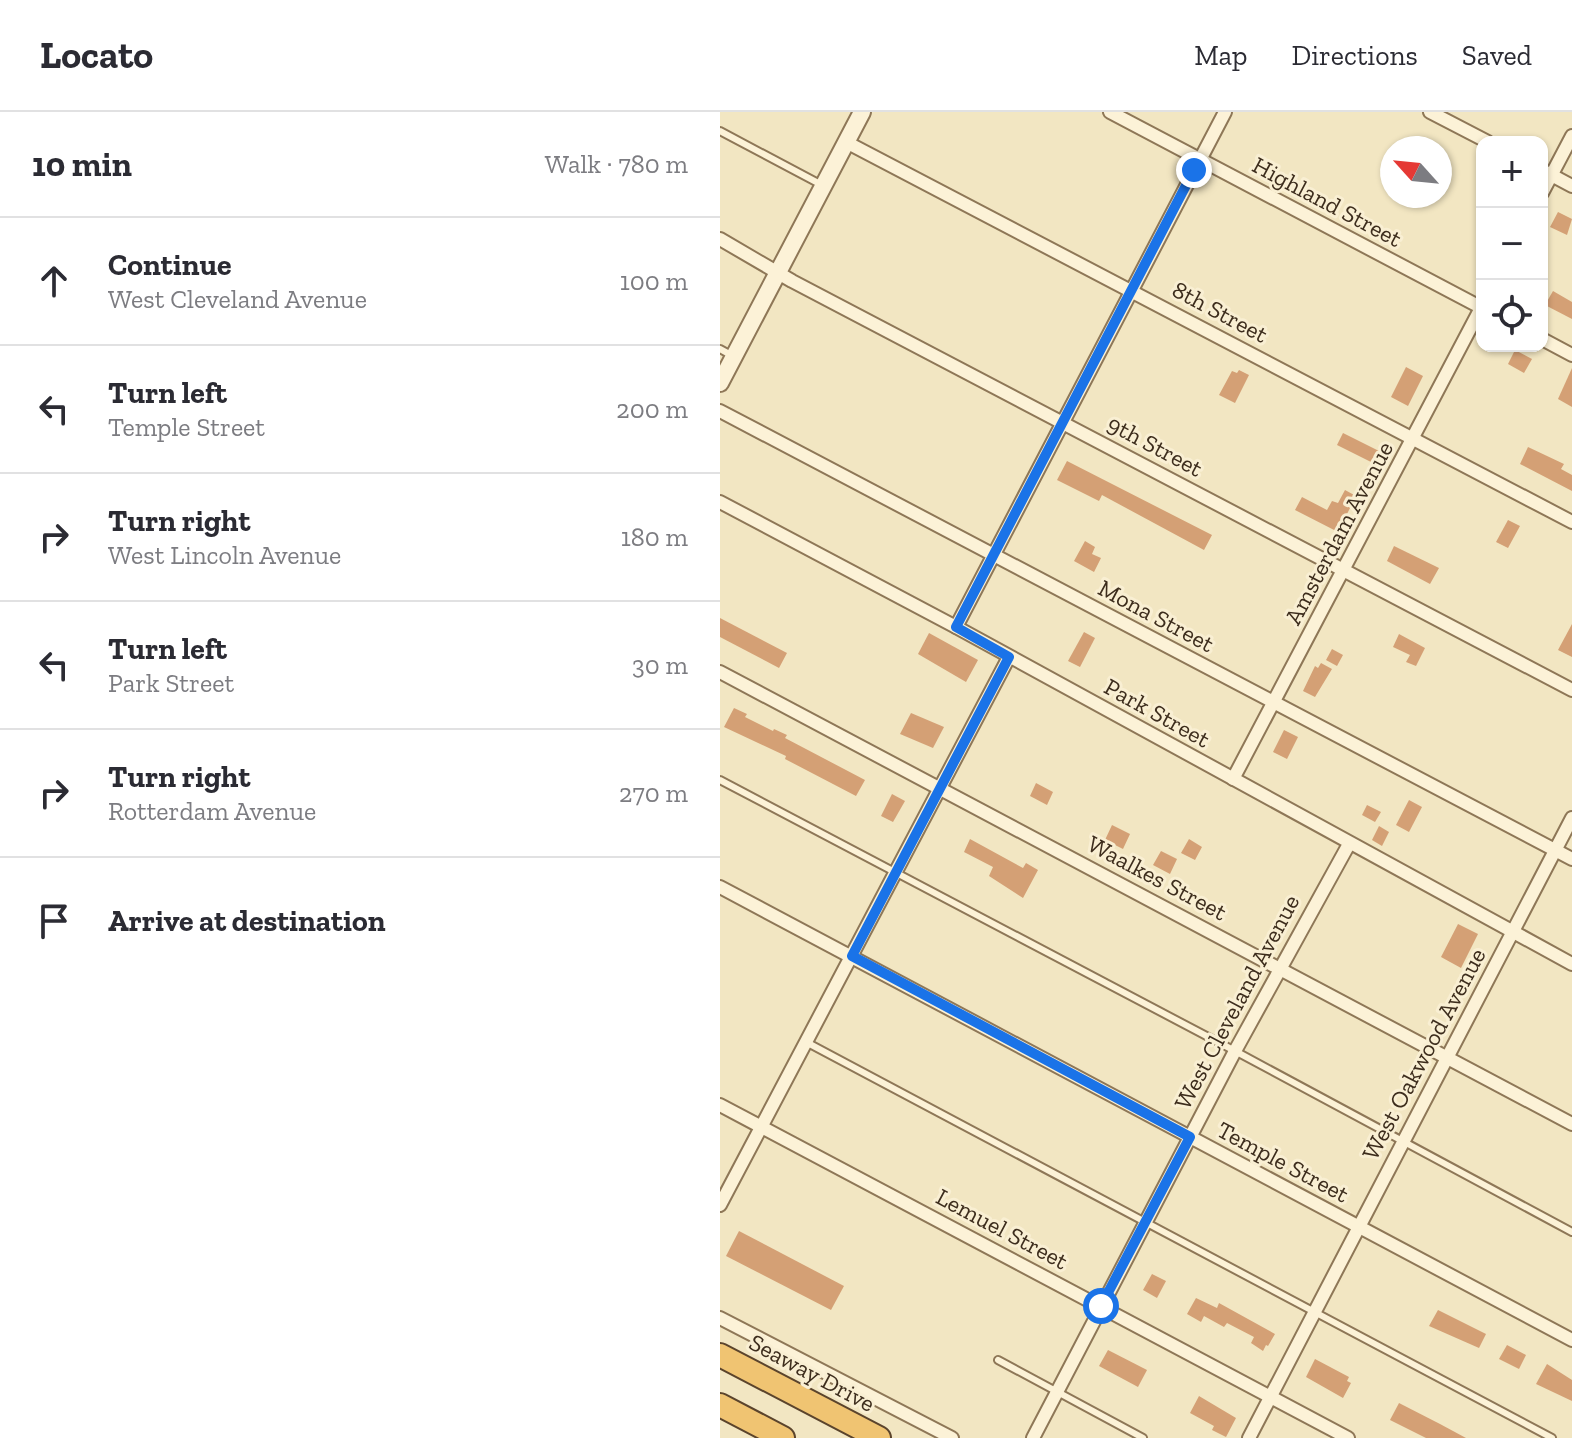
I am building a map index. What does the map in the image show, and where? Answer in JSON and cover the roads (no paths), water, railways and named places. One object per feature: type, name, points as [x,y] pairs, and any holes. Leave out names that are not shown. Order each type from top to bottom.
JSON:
[{"type":"highway","name":"Seaway Drive","points":[[720,1355],[879,1438]]},
{"type":"highway","points":[[720,1405],[783,1438]]},
{"type":"street","points":[[720,383],[727,353],[778,271],[862,112]]},
{"type":"street","name":"Highland Street","points":[[1110,112],[1476,304]]},
{"type":"street","points":[[956,627],[1225,112]]},
{"type":"street","points":[[1430,112],[1476,136]]},
{"type":"street","points":[[1548,172],[1572,136]]},
{"type":"street","name":"8th Street","points":[[846,142],[1572,522]]},
{"type":"street","points":[[1548,174],[1572,186]]},
{"type":"street","name":"9th Street","points":[[720,239],[1572,690]]},
{"type":"street","name":"Amsterdam Avenue","points":[[1233,779],[1476,319]]},
{"type":"street","points":[[1548,342],[1572,355]]},
{"type":"street","name":"Mona Street","points":[[720,411],[1572,859]]},
{"type":"street","name":"Park Street","points":[[720,502],[956,627],[1572,964]]},
{"type":"street","points":[[720,1205],[1009,657]]},
{"type":"street","name":"Waalkes Street","points":[[720,672],[1572,1124]]},
{"type":"street","name":"West Oakwood Avenue","points":[[1249,1438],[1572,818]]},
{"type":"street","name":"West Cleveland Avenue","points":[[1033,1438],[1235,1051],[1349,844]]},
{"type":"street","name":"Temple Street","points":[[720,887],[1572,1340]]},
{"type":"street","name":"Lemuel Street","points":[[720,1105],[1348,1438]]},
{"type":"street","points":[[720,1318],[952,1438]]},
{"type":"lane","points":[[720,131],[823,186]]},
{"type":"lane","points":[[720,780],[1572,1232]]},
{"type":"lane","points":[[806,1042],[1552,1438]]},
{"type":"lane","points":[[998,1360],[1143,1438]]}]
